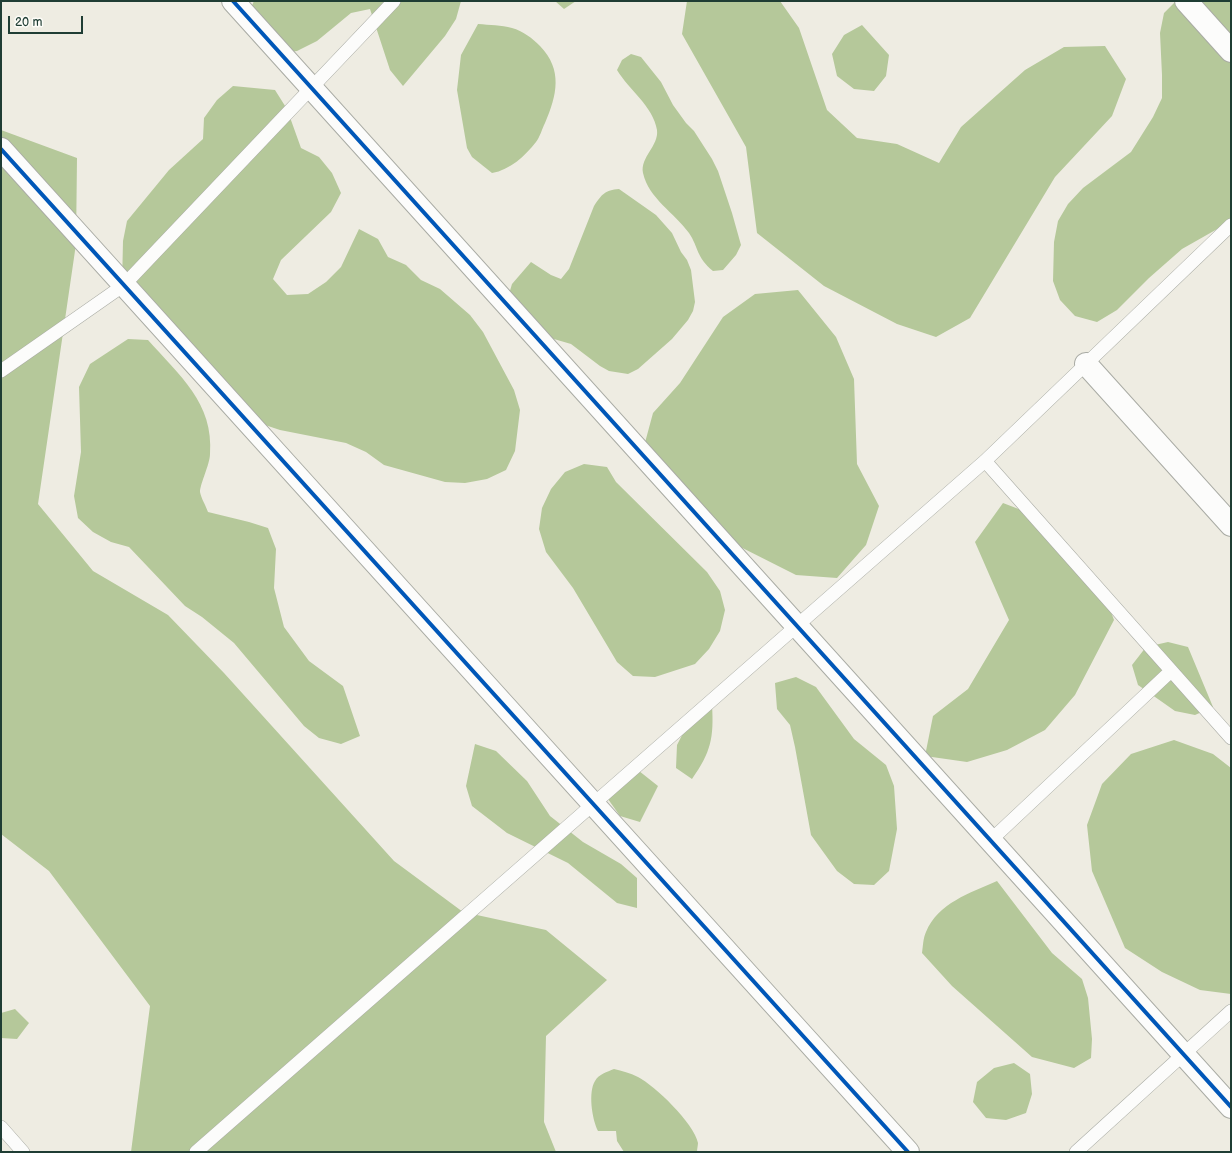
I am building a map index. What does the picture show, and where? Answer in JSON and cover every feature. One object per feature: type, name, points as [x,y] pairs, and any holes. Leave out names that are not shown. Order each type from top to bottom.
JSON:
[{"type":"street","points":[[234,1],[1231,1106]]},
{"type":"street","points":[[1186,1],[1231,51]]},
{"type":"street","points":[[1,149],[908,1152]]},
{"type":"street","points":[[1086,364],[1231,525]]},
{"type":"lane","points":[[1,371],[124,285],[394,1]]},
{"type":"lane","points":[[196,1152],[985,461],[1231,225]]},
{"type":"lane","points":[[985,461],[1231,738]]},
{"type":"lane","points":[[991,840],[1171,671]]},
{"type":"lane","points":[[1076,1152],[1231,1011]]},
{"type":"lane","points":[[1,1127],[23,1152]]},
{"type":"green space","points":[[254,1],[461,1],[456,19],[445,36],[403,86],[390,70],[370,9],[351,13],[317,41],[297,51],[277,54],[244,23]]},
{"type":"green space","points":[[555,1],[576,1],[564,9]]},
{"type":"green space","points":[[687,1],[780,1],[799,28],[827,110],[857,138],[897,144],[939,163],[961,127],[1025,70],[1064,47],[1105,46],[1126,79],[1112,116],[1055,177],[970,318],[936,337],[897,324],[824,286],[757,233],[746,147],[682,34]]},
{"type":"green space","points":[[1176,1],[1231,1],[1231,227],[1219,228],[1182,249],[1149,278],[1117,310],[1097,322],[1075,316],[1060,300],[1053,281],[1054,242],[1058,221],[1068,204],[1083,188],[1131,152],[1153,117],[1162,98],[1160,33],[1164,13]]},
{"type":"green space","points":[[478,24],[495,25],[516,29],[534,40],[547,55],[552,64],[556,83],[553,103],[537,140],[517,162],[505,169],[492,173],[472,157],[467,148],[457,90],[461,55]]},
{"type":"green space","points":[[862,25],[889,55],[886,76],[874,91],[854,89],[837,76],[832,54],[844,35]]},
{"type":"green space","points":[[631,54],[641,57],[661,82],[673,105],[694,131],[718,171],[741,245],[736,255],[723,270],[713,271],[707,266],[689,233],[656,198],[646,182],[643,173],[644,162],[655,141],[657,130],[651,113],[617,70],[622,60]]},
{"type":"green space","points":[[233,86],[275,90],[287,109],[301,148],[319,157],[332,173],[341,193],[331,212],[281,260],[273,279],[287,295],[308,294],[326,282],[341,267],[359,229],[378,239],[388,257],[406,265],[421,280],[440,289],[470,315],[483,332],[514,390],[520,410],[515,451],[506,470],[487,479],[465,483],[445,482],[384,465],[366,452],[346,443],[280,430],[259,423],[122,285],[123,241],[127,221],[169,170],[203,139],[204,118],[217,100]]},
{"type":"green space","points":[[1,130],[77,158],[76,244],[38,504],[93,571],[168,615],[224,673],[394,861],[463,912],[546,930],[607,980],[546,1036],[544,1122],[556,1152],[131,1152],[150,1006],[49,871],[1,834]]},
{"type":"green space","points":[[619,189],[656,215],[672,233],[691,270],[695,302],[693,311],[688,320],[672,339],[638,369],[628,374],[609,371],[571,344],[530,332],[509,294],[512,284],[531,262],[551,275],[561,279],[569,269],[594,206],[599,198],[610,190]]},
{"type":"green space","points":[[798,290],[836,337],[854,379],[857,464],[879,506],[866,545],[837,578],[796,575],[685,519],[657,488],[643,450],[653,413],[680,383],[723,317],[755,294]]},
{"type":"green space","points":[[128,339],[148,340],[192,391],[206,420],[210,436],[210,458],[200,492],[208,512],[268,528],[276,549],[274,588],[284,627],[309,661],[343,686],[360,736],[341,744],[319,738],[304,726],[234,643],[202,617],[185,606],[129,547],[111,542],[93,532],[78,518],[74,496],[81,452],[79,387],[90,364]]},
{"type":"green space","points":[[584,464],[607,467],[616,482],[707,572],[720,591],[725,610],[720,631],[709,649],[695,664],[655,677],[633,676],[617,662],[573,588],[546,552],[539,529],[542,508],[551,489],[565,472]]},
{"type":"green space","points":[[1003,503],[1042,518],[1099,580],[1114,620],[1075,695],[1045,730],[1007,750],[967,762],[925,756],[933,716],[968,689],[1009,620],[975,542]]},
{"type":"green space","points":[[1168,642],[1188,647],[1213,707],[1195,715],[1175,711],[1138,685],[1132,665],[1146,647]]},
{"type":"green space","points":[[796,677],[816,687],[854,739],[886,765],[894,786],[897,829],[889,871],[874,885],[854,884],[837,871],[811,835],[790,725],[777,709],[775,683]]},
{"type":"green space","points":[[712,705],[712,736],[710,744],[703,761],[692,779],[676,768],[677,745],[697,706]]},
{"type":"green space","points":[[1174,740],[1213,754],[1231,768],[1231,994],[1200,990],[1162,972],[1125,948],[1092,871],[1087,825],[1102,784],[1131,754]]},
{"type":"green space","points":[[475,744],[496,751],[527,781],[550,816],[583,842],[621,864],[637,878],[637,908],[617,903],[568,863],[507,833],[472,806],[466,786]]},
{"type":"green space","points":[[634,767],[658,786],[640,822],[620,816],[608,799]]},
{"type":"green space","points":[[997,881],[1052,953],[1082,979],[1088,998],[1092,1039],[1091,1058],[1074,1068],[1032,1057],[952,986],[922,953],[925,934],[931,922],[938,913],[956,900]]},
{"type":"green space","points":[[15,1009],[29,1023],[17,1039],[1,1038],[1,1013]]},
{"type":"green space","points":[[1014,1063],[1030,1074],[1032,1094],[1026,1113],[1006,1120],[986,1118],[973,1102],[977,1082],[994,1068]]},
{"type":"green space","points":[[614,1069],[638,1077],[654,1088],[673,1106],[695,1135],[698,1143],[697,1152],[624,1152],[617,1141],[616,1131],[598,1131],[594,1120],[591,1098],[593,1086],[599,1077]]},
{"type":"cycle path","points":[[233,1],[1231,1107]]},
{"type":"cycle path","points":[[1,149],[908,1152]]}]
